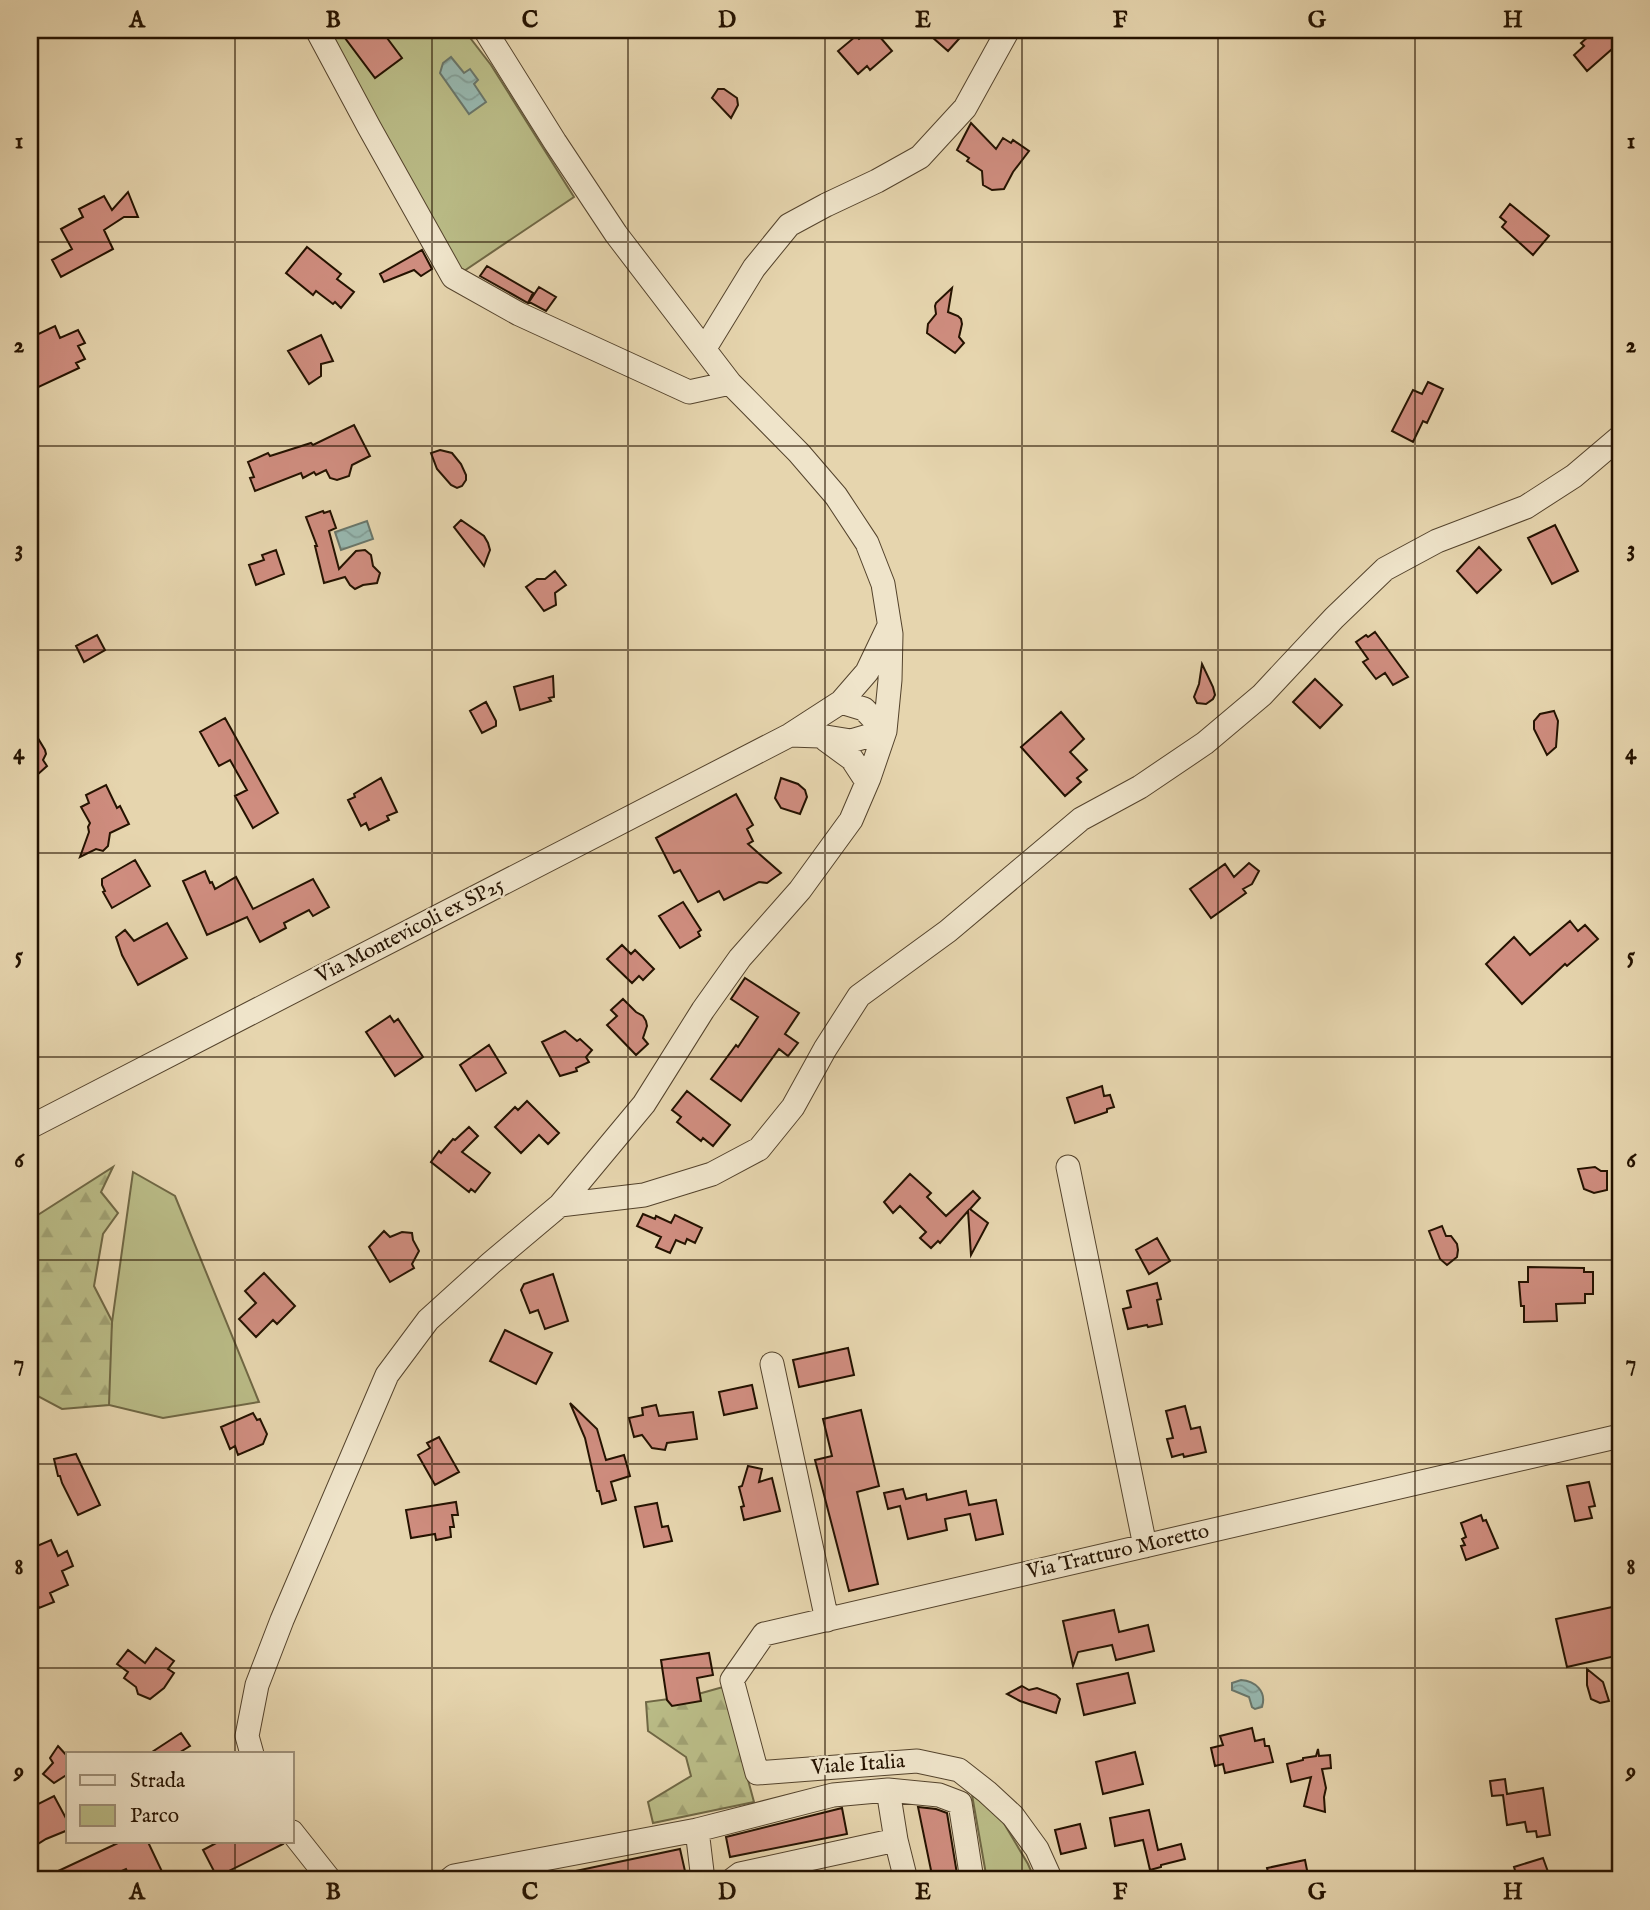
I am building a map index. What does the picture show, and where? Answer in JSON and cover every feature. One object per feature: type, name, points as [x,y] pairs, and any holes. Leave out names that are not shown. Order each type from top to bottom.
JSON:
[{"type":"street","points":[[317,30],[453,277],[519,314],[690,393],[730,383]]},
{"type":"street","points":[[251,1752],[247,1736],[257,1685],[387,1375],[428,1320],[560,1205],[644,1104],[703,1010],[740,958],[800,890],[851,820],[885,731],[890,680],[889,625],[883,584],[867,543],[842,505],[799,453],[730,383],[616,234],[485,30]]},
{"type":"street","points":[[705,348],[754,268],[789,225],[920,157],[965,108],[1007,30]]},
{"type":"street","points":[[560,1205],[644,1195],[712,1174],[759,1149],[793,1107],[825,1049],[859,996],[948,931],[1081,819],[1140,787],[1205,743],[1262,695],[1334,618],[1385,569],[1437,541],[1526,507],[1574,476],[1620,437]]},
{"type":"street","name":"Via Montevicoli ex SP25","points":[[30,1127],[790,735],[841,702],[867,671],[889,625]]},
{"type":"street","points":[[841,702],[864,709],[885,731]]},
{"type":"street","points":[[790,735],[851,741],[885,731]]},
{"type":"street","points":[[820,736],[852,759],[867,782]]},
{"type":"street","points":[[1068,1167],[1145,1546]]},
{"type":"street","points":[[772,1364],[827,1620]]},
{"type":"street","name":"Via Tratturo Moretto","points":[[757,1773],[732,1680],[764,1634],[1620,1436]]},
{"type":"street","name":"Viale Italia","points":[[757,1773],[917,1761],[959,1770],[1013,1816],[1037,1849],[1051,1880]]},
{"type":"street","points":[[827,1768],[833,1795]]},
{"type":"street","points":[[888,1790],[906,1880]]},
{"type":"street","points":[[449,1880],[454,1876],[510,1873],[833,1795],[888,1790],[939,1795],[960,1803],[972,1880]]},
{"type":"street","points":[[697,1830],[703,1880]]},
{"type":"street","points":[[294,1835],[330,1880]]},
{"type":"street","points":[[732,1880],[740,1874],[897,1840]]},
{"type":"green space","points":[[324,30],[464,30],[491,65],[574,197],[464,271],[451,258]]},
{"type":"green space","points":[[113,1167],[101,1192],[118,1213],[103,1234],[94,1286],[112,1321],[109,1405],[62,1409],[30,1392],[30,1220]]},
{"type":"green space","points":[[133,1172],[175,1196],[259,1402],[163,1418],[109,1405],[108,1351]]},
{"type":"green space","points":[[723,1687],[754,1802],[653,1823],[648,1802],[691,1776],[686,1757],[648,1731],[646,1702],[691,1696]]},
{"type":"green space","points":[[972,1795],[999,1815],[1035,1880],[987,1880]]},
{"type":"water","points":[[451,57],[464,73],[470,69],[478,80],[474,84],[486,102],[469,114],[440,73],[443,63]]},
{"type":"water","points":[[367,521],[373,539],[341,550],[335,532]]},
{"type":"water","points":[[1241,1680],[1251,1682],[1259,1688],[1263,1696],[1262,1707],[1255,1709],[1249,1697],[1232,1690],[1232,1683]]},
{"type":"building","points":[[339,30],[381,30],[402,58],[375,78]]},
{"type":"building","points":[[874,30],[892,51],[870,70],[867,66],[858,74],[838,51],[856,36],[859,39]]},
{"type":"building","points":[[924,30],[967,30],[948,51]]},
{"type":"building","points":[[1596,30],[1620,30],[1620,42],[1587,71],[1574,55],[1584,46],[1581,43]]},
{"type":"building","points":[[718,89],[724,89],[737,98],[738,105],[731,118],[712,98]]},
{"type":"building","points":[[971,123],[996,149],[1003,138],[1011,143],[1013,140],[1029,151],[1004,189],[992,190],[983,185],[982,171],[957,150]]},
{"type":"building","points":[[128,192],[138,217],[124,217],[104,230],[113,249],[61,277],[52,260],[72,249],[61,229],[83,217],[79,209],[104,196],[112,210]]},
{"type":"building","points":[[1510,204],[1549,236],[1533,255],[1502,227],[1506,222],[1500,217]]},
{"type":"building","points":[[307,247],[341,274],[337,279],[354,292],[341,308],[316,291],[313,295],[286,273]]},
{"type":"building","points":[[422,250],[432,269],[421,276],[414,270],[384,282],[380,274]]},
{"type":"building","points":[[487,266],[533,293],[528,303],[480,276]]},
{"type":"building","points":[[539,287],[556,297],[546,311],[529,302]]},
{"type":"building","points":[[952,288],[948,312],[961,319],[959,337],[964,343],[955,353],[927,333],[928,324],[936,314],[936,303]]},
{"type":"building","points":[[55,326],[60,338],[78,330],[85,343],[78,346],[85,359],[76,363],[79,368],[30,391],[30,338]]},
{"type":"building","points":[[321,335],[333,361],[321,364],[321,376],[309,384],[288,351]]},
{"type":"building","points":[[1428,382],[1443,389],[1427,423],[1423,421],[1413,442],[1392,431],[1413,390],[1422,394]]},
{"type":"building","points":[[354,425],[370,456],[352,465],[349,476],[337,480],[330,478],[326,470],[303,478],[301,473],[255,491],[250,478],[254,477],[248,462],[268,453],[270,456],[311,443],[313,445]]},
{"type":"building","points":[[440,450],[452,453],[461,464],[466,475],[462,486],[457,488],[451,485],[437,469],[431,453]]},
{"type":"building","points":[[330,511],[336,528],[329,531],[339,569],[356,551],[365,550],[371,555],[373,566],[380,573],[377,583],[355,589],[345,577],[324,583],[317,546],[306,517]]},
{"type":"building","points":[[461,520],[484,536],[488,543],[490,550],[484,566],[454,527]]},
{"type":"building","points":[[1555,525],[1578,571],[1552,584],[1528,538]]},
{"type":"building","points":[[1479,547],[1501,570],[1477,593],[1457,571]]},
{"type":"building","points":[[276,550],[284,574],[256,585],[249,565],[264,560],[262,555]]},
{"type":"building","points":[[555,571],[566,585],[555,593],[556,605],[544,611],[526,587],[537,579],[545,579]]},
{"type":"building","points":[[1375,632],[1408,677],[1393,685],[1385,673],[1376,679],[1363,662],[1368,659],[1356,642]]},
{"type":"building","points":[[97,635],[105,650],[84,662],[76,646]]},
{"type":"building","points":[[1202,664],[1215,695],[1206,704],[1197,703],[1194,697]]},
{"type":"building","points":[[553,676],[554,697],[549,698],[551,701],[520,710],[514,687]]},
{"type":"building","points":[[1315,679],[1342,705],[1320,728],[1293,702]]},
{"type":"building","points":[[486,702],[496,726],[482,733],[470,711]]},
{"type":"building","points":[[1554,711],[1558,721],[1556,747],[1547,755],[1534,729],[1534,721],[1540,714]]},
{"type":"building","points":[[1061,712],[1084,739],[1070,752],[1087,770],[1077,778],[1081,782],[1065,796],[1021,747]]},
{"type":"building","points":[[225,718],[278,813],[253,828],[235,796],[247,790],[230,760],[219,766],[200,732]]},
{"type":"building","points":[[30,725],[45,750],[43,760],[47,766],[37,775],[30,790]]},
{"type":"building","points":[[381,778],[397,812],[387,816],[389,820],[369,830],[366,823],[361,826],[348,800]]},
{"type":"building","points":[[781,778],[798,784],[805,790],[807,797],[800,814],[781,808],[775,798]]},
{"type":"building","points":[[106,785],[117,808],[120,806],[129,824],[110,833],[108,846],[103,851],[96,849],[80,857],[90,823],[81,807],[89,803],[86,795]]},
{"type":"building","points":[[736,794],[753,825],[747,829],[753,841],[748,844],[781,873],[767,883],[759,882],[724,900],[719,891],[698,902],[680,870],[674,873],[656,838]]},
{"type":"building","points":[[135,860],[150,886],[112,908],[103,892],[102,879]]},
{"type":"building","points":[[1249,863],[1259,871],[1252,884],[1243,889],[1246,893],[1211,918],[1190,889],[1225,864],[1234,877]]},
{"type":"building","points":[[205,871],[215,889],[236,877],[253,909],[313,879],[329,907],[313,916],[309,910],[284,923],[286,928],[260,942],[247,917],[207,935],[183,881]]},
{"type":"building","points":[[683,902],[701,930],[698,932],[700,936],[680,948],[659,916]]},
{"type":"building","points":[[1570,921],[1578,931],[1585,925],[1598,939],[1567,966],[1565,964],[1522,1004],[1486,964],[1514,937],[1530,955]]},
{"type":"building","points":[[167,923],[187,958],[138,985],[116,937],[125,930],[134,941]]},
{"type":"building","points":[[622,945],[631,954],[635,950],[654,969],[643,980],[639,976],[632,983],[607,959]]},
{"type":"building","points":[[745,978],[799,1013],[785,1034],[798,1043],[788,1056],[779,1049],[741,1101],[711,1079],[736,1045],[738,1047],[758,1017],[731,999]]},
{"type":"building","points":[[623,999],[646,1021],[643,1038],[648,1044],[636,1055],[607,1025],[617,1016],[611,1010]]},
{"type":"building","points":[[390,1016],[394,1022],[398,1019],[423,1057],[395,1076],[366,1032]]},
{"type":"building","points":[[565,1031],[592,1050],[586,1057],[589,1062],[576,1068],[577,1071],[560,1076],[542,1042]]},
{"type":"building","points":[[489,1045],[506,1073],[476,1091],[460,1065]]},
{"type":"building","points":[[1102,1086],[1104,1096],[1110,1095],[1114,1107],[1075,1123],[1067,1098]]},
{"type":"building","points":[[687,1091],[730,1125],[713,1146],[703,1138],[701,1141],[677,1122],[681,1117],[672,1110]]},
{"type":"building","points":[[527,1101],[559,1133],[548,1144],[539,1135],[521,1153],[495,1127],[515,1107],[518,1110]]},
{"type":"building","points":[[469,1127],[478,1136],[462,1152],[490,1173],[475,1192],[471,1189],[469,1192],[431,1162],[439,1151],[441,1153]]},
{"type":"building","points":[[1595,1167],[1607,1171],[1607,1190],[1594,1193],[1584,1189],[1578,1169]]},
{"type":"building","points":[[910,1174],[931,1193],[927,1197],[946,1216],[973,1191],[980,1198],[970,1209],[988,1223],[971,1255],[968,1211],[940,1243],[938,1241],[931,1248],[920,1238],[926,1232],[900,1206],[893,1213],[884,1202]]},
{"type":"building","points":[[643,1214],[671,1223],[675,1215],[702,1228],[695,1243],[687,1239],[685,1244],[676,1240],[670,1253],[656,1247],[661,1237],[637,1226]]},
{"type":"building","points":[[1442,1226],[1446,1236],[1451,1236],[1457,1244],[1458,1250],[1457,1257],[1447,1265],[1440,1259],[1429,1231]]},
{"type":"building","points":[[384,1231],[390,1237],[402,1232],[412,1233],[419,1251],[412,1264],[414,1268],[390,1282],[369,1247]]},
{"type":"building","points":[[1157,1238],[1170,1261],[1149,1274],[1136,1250]]},
{"type":"building","points":[[1528,1267],[1584,1268],[1584,1272],[1593,1272],[1593,1294],[1585,1294],[1585,1303],[1556,1304],[1557,1321],[1524,1322],[1519,1282],[1528,1282]]},
{"type":"building","points":[[264,1273],[295,1306],[277,1324],[273,1320],[256,1337],[239,1319],[256,1303],[245,1291]]},
{"type":"building","points":[[553,1274],[568,1321],[545,1329],[538,1310],[530,1313],[521,1290],[524,1284]]},
{"type":"building","points":[[1157,1283],[1162,1324],[1128,1329],[1123,1309],[1131,1307],[1127,1291]]},
{"type":"building","points":[[505,1330],[552,1353],[536,1384],[490,1361]]},
{"type":"building","points":[[848,1348],[854,1375],[799,1387],[793,1360]]},
{"type":"building","points":[[752,1385],[757,1408],[724,1415],[719,1392]]},
{"type":"building","points":[[570,1403],[597,1429],[606,1460],[624,1455],[630,1476],[611,1482],[616,1500],[602,1504],[585,1438]]},
{"type":"building","points":[[656,1405],[659,1416],[693,1412],[697,1439],[667,1443],[665,1450],[652,1448],[642,1435],[634,1437],[629,1418],[643,1415],[642,1408]]},
{"type":"building","points":[[1185,1406],[1191,1429],[1200,1427],[1206,1452],[1172,1457],[1167,1439],[1173,1438],[1166,1411]]},
{"type":"building","points":[[861,1410],[879,1486],[857,1492],[878,1584],[849,1591],[815,1460],[832,1456],[823,1419]]},
{"type":"building","points":[[253,1413],[257,1420],[260,1419],[267,1434],[263,1444],[238,1455],[235,1446],[230,1449],[221,1427]]},
{"type":"building","points":[[439,1437],[459,1472],[435,1485],[418,1455],[430,1448],[427,1443]]},
{"type":"building","points":[[76,1454],[100,1505],[78,1515],[58,1476],[54,1459]]},
{"type":"building","points":[[748,1466],[762,1469],[759,1482],[772,1478],[780,1511],[744,1520],[739,1487],[742,1486]]},
{"type":"building","points":[[1589,1482],[1595,1506],[1589,1507],[1592,1518],[1575,1521],[1567,1486]]},
{"type":"building","points":[[903,1489],[906,1499],[926,1494],[927,1500],[966,1491],[969,1505],[996,1500],[1003,1534],[976,1540],[970,1514],[945,1519],[947,1530],[908,1539],[900,1506],[888,1509],[884,1493]]},
{"type":"building","points":[[456,1502],[458,1515],[452,1515],[454,1527],[450,1527],[451,1537],[436,1540],[435,1534],[411,1538],[406,1510]]},
{"type":"building","points":[[657,1503],[662,1527],[668,1526],[672,1541],[644,1547],[635,1507]]},
{"type":"building","points":[[1481,1515],[1483,1521],[1486,1520],[1498,1548],[1466,1560],[1461,1546],[1465,1545],[1462,1539],[1466,1537],[1461,1523]]},
{"type":"building","points":[[51,1540],[58,1556],[67,1551],[73,1566],[62,1571],[68,1585],[50,1593],[54,1602],[39,1608],[31,1590],[34,1589],[30,1578],[30,1549]]},
{"type":"building","points":[[1617,1606],[1620,1655],[1567,1667],[1556,1619]]},
{"type":"building","points":[[1114,1610],[1119,1632],[1148,1625],[1154,1651],[1116,1660],[1112,1645],[1078,1652],[1073,1666],[1063,1621]]},
{"type":"building","points":[[156,1648],[174,1661],[168,1669],[174,1673],[164,1688],[150,1699],[138,1694],[136,1687],[124,1678],[128,1672],[117,1664],[128,1650],[145,1663]]},
{"type":"building","points":[[709,1653],[713,1675],[697,1678],[701,1701],[672,1706],[667,1700],[661,1660]]},
{"type":"building","points":[[1587,1669],[1603,1682],[1609,1701],[1600,1703],[1591,1699],[1587,1685]]},
{"type":"building","points":[[1128,1673],[1135,1703],[1084,1715],[1077,1684]]},
{"type":"building","points":[[1022,1686],[1056,1695],[1060,1699],[1056,1713],[1007,1694]]},
{"type":"building","points":[[1252,1728],[1255,1741],[1264,1739],[1265,1746],[1269,1746],[1273,1762],[1225,1773],[1223,1764],[1215,1766],[1211,1748],[1223,1745],[1220,1736]]},
{"type":"building","points":[[181,1733],[190,1746],[180,1752],[152,1752]]},
{"type":"building","points":[[58,1746],[66,1755],[66,1775],[54,1783],[43,1774],[53,1763],[50,1758]]},
{"type":"building","points":[[1318,1749],[1319,1756],[1330,1755],[1331,1768],[1322,1769],[1326,1788],[1325,1812],[1304,1806],[1311,1777],[1291,1782],[1287,1764],[1316,1756]]},
{"type":"building","points":[[1135,1752],[1143,1784],[1103,1794],[1096,1762]]},
{"type":"building","points":[[1505,1779],[1507,1794],[1543,1788],[1550,1835],[1537,1837],[1536,1831],[1527,1832],[1525,1822],[1507,1825],[1503,1795],[1492,1796],[1490,1781]]},
{"type":"building","points":[[54,1796],[66,1818],[66,1831],[30,1849],[30,1808]]},
{"type":"building","points":[[918,1807],[947,1813],[958,1880],[933,1880]]},
{"type":"building","points":[[842,1808],[847,1834],[730,1857],[726,1837]]},
{"type":"building","points":[[1149,1810],[1158,1850],[1181,1844],[1185,1859],[1150,1870],[1143,1840],[1115,1846],[1110,1818]]},
{"type":"building","points":[[1080,1824],[1086,1848],[1061,1854],[1055,1830]]},
{"type":"building","points":[[118,1843],[148,1843],[166,1880],[131,1880],[126,1869],[101,1880],[39,1880]]},
{"type":"building","points":[[216,1843],[283,1844],[217,1877],[203,1850]]},
{"type":"building","points":[[680,1849],[687,1880],[561,1880],[561,1874]]},
{"type":"building","points":[[1543,1858],[1551,1880],[1518,1880],[1514,1867]]},
{"type":"building","points":[[1305,1860],[1309,1880],[1270,1880],[1267,1868]]}]
